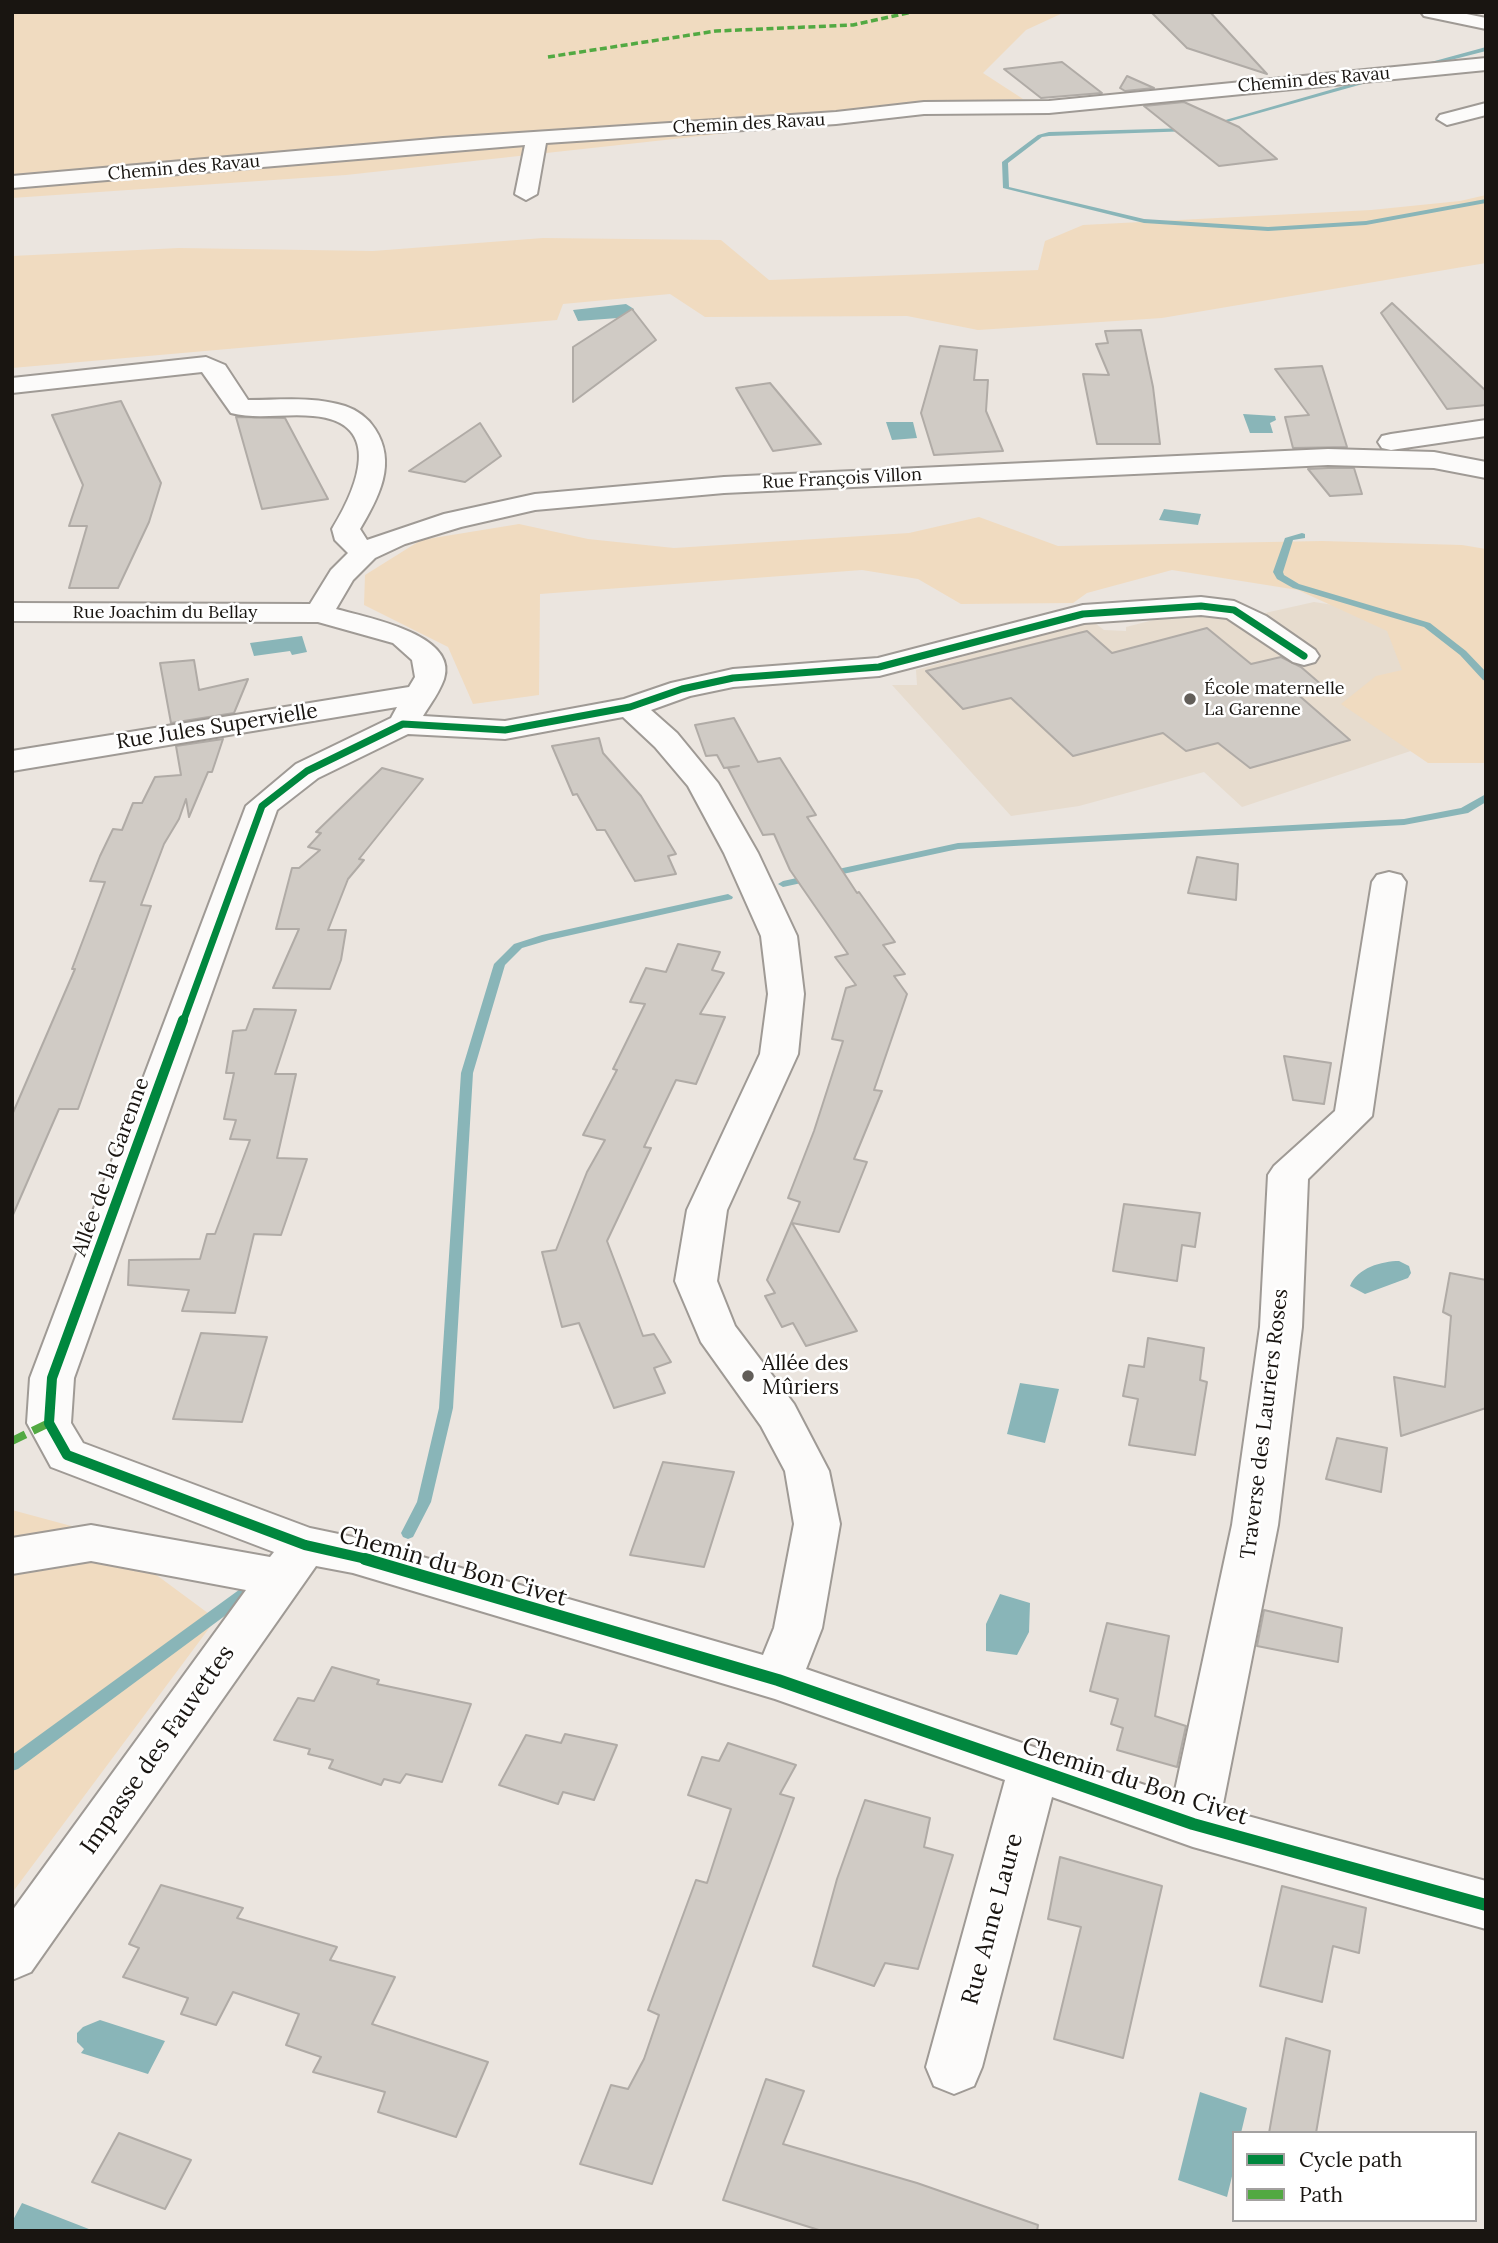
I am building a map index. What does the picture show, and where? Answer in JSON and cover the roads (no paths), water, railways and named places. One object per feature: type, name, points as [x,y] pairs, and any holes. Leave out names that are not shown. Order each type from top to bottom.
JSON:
[{"type":"street","points":[[1430,12],[1486,24]]},
{"type":"street","name":"Chemin des Ravau","points":[[12,182],[443,144],[537,140],[743,122],[836,118],[924,108],[1049,107],[1486,64]]},
{"type":"street","points":[[1447,119],[1486,109]]},
{"type":"street","points":[[526,194],[537,140]]},
{"type":"street","points":[[12,386],[206,364],[216,370],[240,408],[321,410],[346,415],[368,438],[375,462],[366,497],[346,529],[349,540],[365,552],[341,576],[318,613],[403,637],[427,657],[430,677],[412,709]]},
{"type":"street","name":"Rue François Villon","points":[[1328,457],[1397,440],[1486,428]]},
{"type":"street","name":"Rue François Villon","points":[[365,552],[396,538],[454,520],[535,502],[724,485],[1328,457],[1434,460],[1486,470]]},
{"type":"street","name":"Rue Jules Supervielle","points":[[12,761],[412,709],[505,730],[630,708],[682,689],[733,678],[879,667],[1083,614],[1201,606],[1234,610],[1304,656]]},
{"type":"street","name":"Rue Joachim du Bellay","points":[[12,612],[318,613]]},
{"type":"street","points":[[630,708],[666,740],[702,783],[741,853],[779,936],[786,994],[779,1054],[707,1210],[696,1280],[716,1331],[778,1416],[807,1471],[817,1524],[798,1628],[778,1681]]},
{"type":"street","name":"Allée de la Garenne","points":[[293,1561],[67,1455],[49,1423],[52,1378],[262,806],[307,771],[412,709]]},
{"type":"street","name":"Traverse des Lauriers Roses","points":[[1193,1824],[1255,1525],[1281,1327],[1288,1175],[1353,1116],[1388,882]]},
{"type":"street","points":[[12,1556],[91,1543],[293,1561]]},
{"type":"street","name":"Chemin du Bon Civet","points":[[293,1561],[354,1555],[778,1681],[1193,1824],[1486,1905]]},
{"type":"street","name":"Impasse des Fauvettes","points":[[12,1955],[293,1561]]},
{"type":"street","name":"Rue Anne Laure","points":[[954,2067],[1033,1770]]},
{"type":"water","points":[[626,304],[634,309],[631,317],[578,321],[573,310]]},
{"type":"water","points":[[1243,414],[1275,416],[1276,420],[1270,423],[1273,433],[1250,433]]},
{"type":"water","points":[[886,422],[913,422],[917,438],[892,440]]},
{"type":"water","points":[[1164,509],[1201,514],[1198,525],[1159,520]]},
{"type":"water","points":[[302,636],[307,652],[292,655],[290,651],[254,656],[250,643]]},
{"type":"water","points":[[1399,1261],[1409,1266],[1411,1273],[1408,1278],[1365,1294],[1350,1286],[1364,1270],[1385,1262]]},
{"type":"water","points":[[1020,1383],[1059,1389],[1045,1443],[1007,1434]]},
{"type":"water","points":[[1000,1594],[1030,1603],[1029,1632],[1017,1655],[986,1651],[986,1624]]},
{"type":"water","points":[[100,2020],[165,2041],[148,2074],[81,2053],[84,2049],[77,2042],[77,2033],[83,2027]]},
{"type":"water","points":[[1200,2092],[1247,2108],[1241,2131],[1232,2131],[1232,2176],[1227,2197],[1178,2180]]},
{"type":"water","points":[[22,2203],[94,2231],[12,2231],[12,2222]]},
{"type":"waterway","points":[[1412,68],[1486,49]]},
{"type":"waterway","points":[[1211,125],[1382,77]]},
{"type":"waterway","points":[[1190,130],[1040,136],[1005,162],[1006,188],[1144,221],[1268,229],[1366,223],[1486,201]]},
{"type":"waterway","points":[[1302,536],[1289,538],[1278,572],[1280,577],[1296,586],[1427,625],[1463,653],[1486,678]]},
{"type":"waterway","points":[[783,884],[958,846],[1404,822],[1464,811],[1486,797]]},
{"type":"waterway","points":[[408,1533],[424,1502],[446,1408],[467,1073],[500,964],[518,946],[546,937],[728,897]]},
{"type":"waterway","points":[[12,1764],[248,1591]]},
{"type":"place","name":"École maternelle La Garenne","points":[[1190,699]]},
{"type":"place","name":"Allée des Mûriers","points":[[748,1376]]}]
